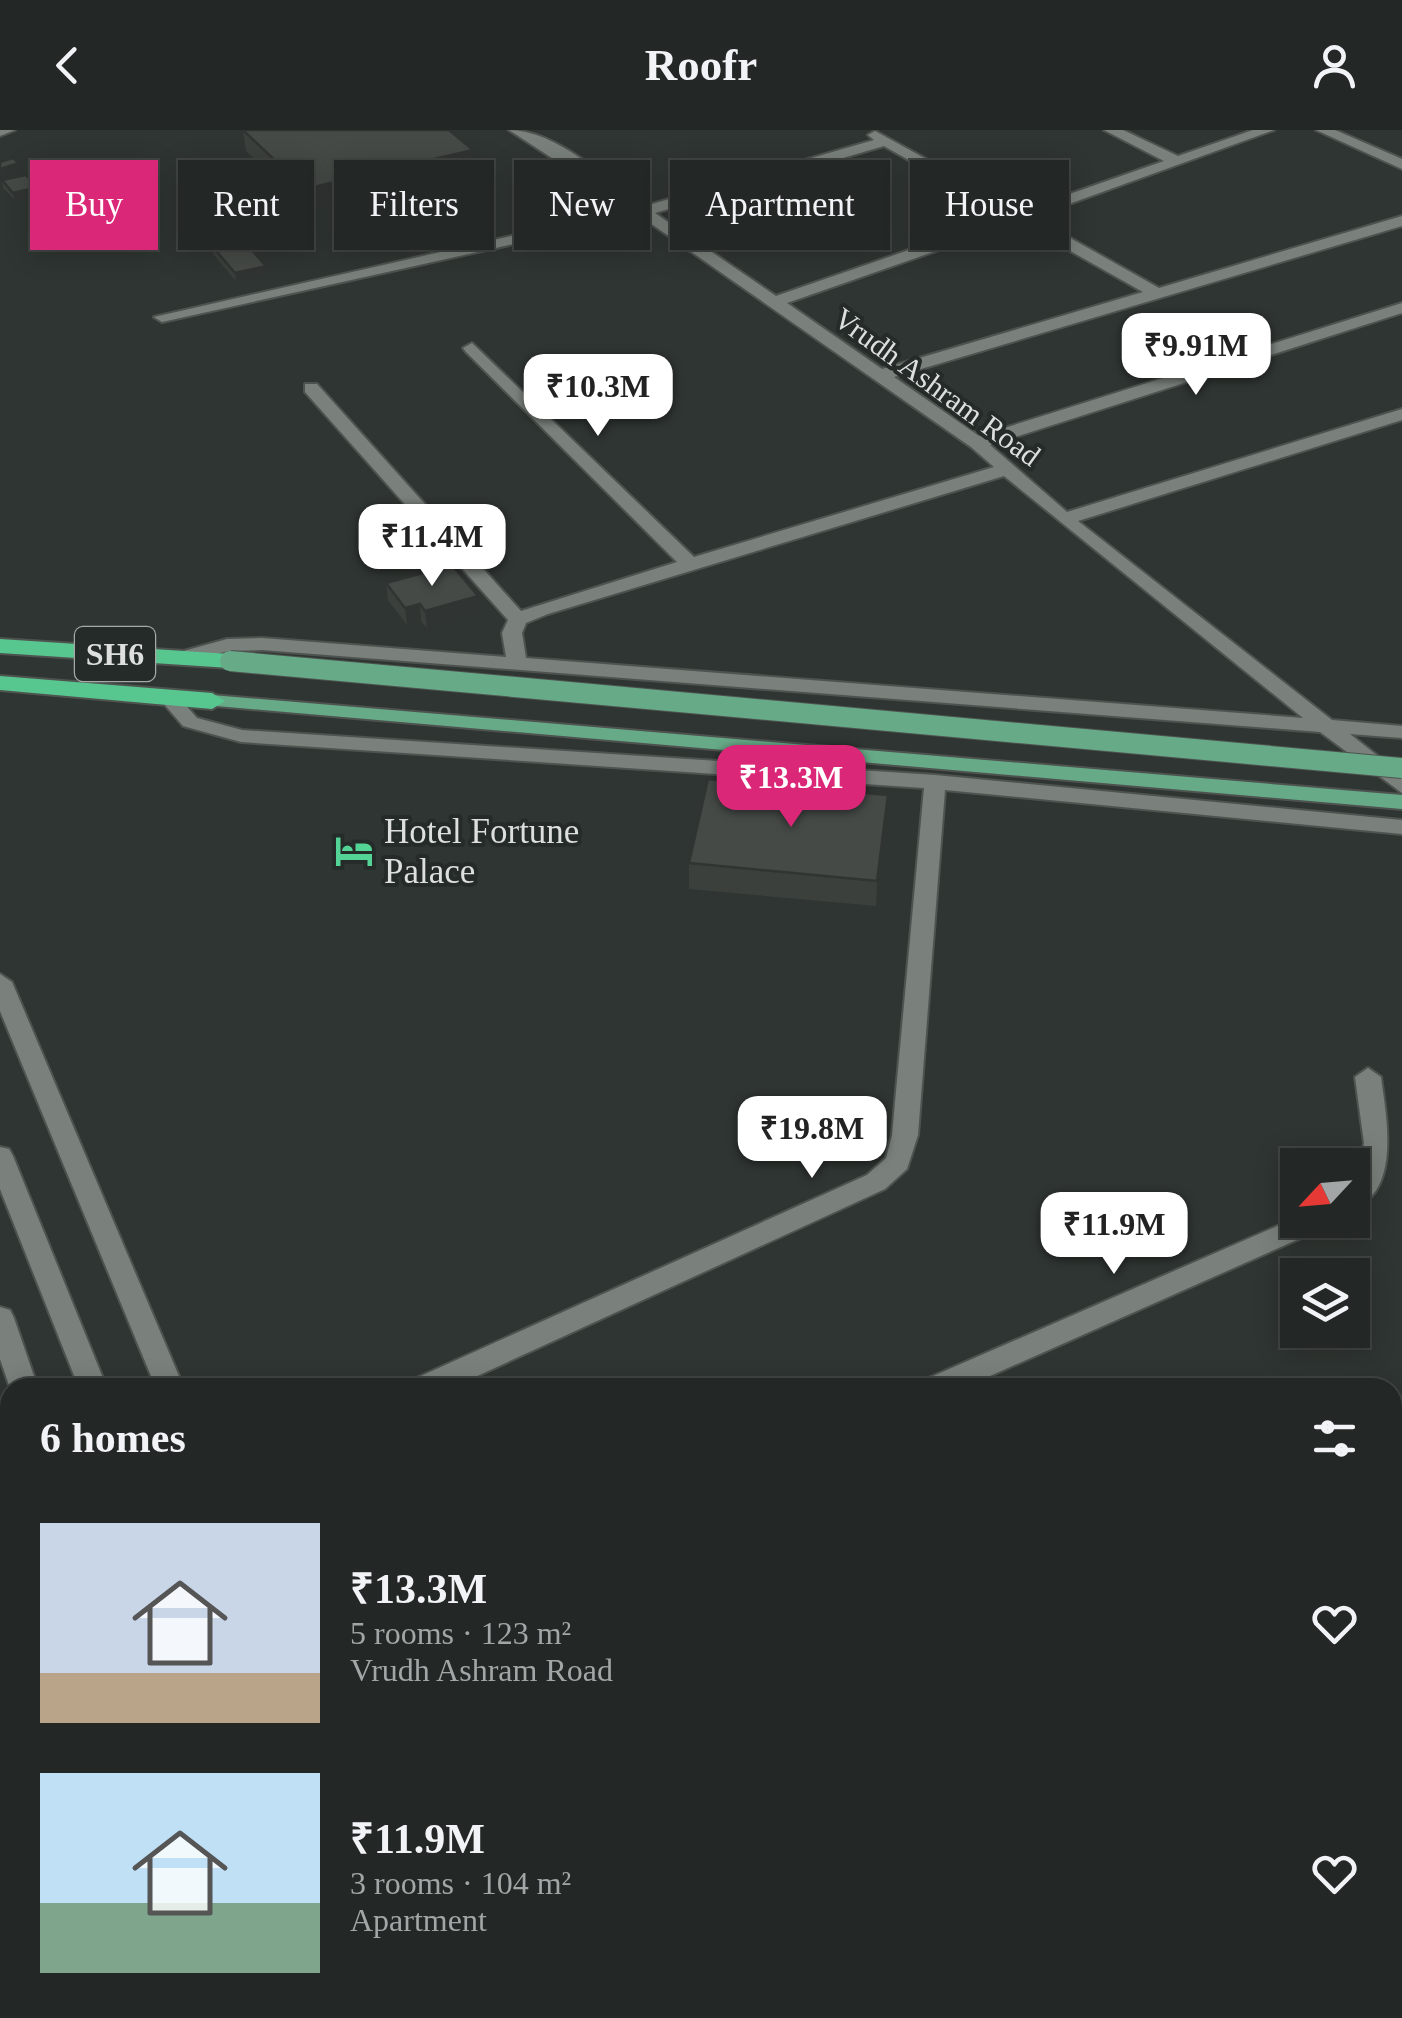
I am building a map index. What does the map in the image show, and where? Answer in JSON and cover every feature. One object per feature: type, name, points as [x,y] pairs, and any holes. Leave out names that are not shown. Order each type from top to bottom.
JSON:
[{"type":"highway","name":"SH6","points":[[0,646],[230,661]]},
{"type":"highway","name":"SH6","points":[[0,683],[212,700]]},
{"type":"main road","name":"SH6","points":[[230,661],[1402,768]]},
{"type":"main road","name":"SH6","points":[[212,700],[1402,802]]},
{"type":"street","points":[[0,132],[8,130]]},
{"type":"street","points":[[866,130],[921,160]]},
{"type":"street","points":[[1110,130],[1176,161]]},
{"type":"street","points":[[1069,200],[1267,130]]},
{"type":"street","points":[[1323,130],[1402,164]]},
{"type":"street","name":"Vrudh Ashram Road","points":[[527,131],[570,160]]},
{"type":"street","points":[[650,208],[886,141]]},
{"type":"street","name":"Vrudh Ashram Road","points":[[650,214],[976,443],[1064,519],[1402,786]]},
{"type":"street","points":[[880,376],[1402,221]]},
{"type":"street","points":[[162,316],[514,239]]},
{"type":"street","points":[[1069,242],[1158,294]]},
{"type":"street","points":[[775,302],[926,250]]},
{"type":"street","points":[[976,443],[1402,308]]},
{"type":"street","points":[[472,348],[691,565]]},
{"type":"street","points":[[311,388],[518,619]]},
{"type":"street","points":[[1064,519],[1402,414]]},
{"type":"street","points":[[517,664],[512,633],[518,619],[1008,469]]},
{"type":"street","points":[[180,658],[227,646],[262,644],[1402,732]]},
{"type":"street","points":[[168,697],[190,722],[241,736],[935,782],[1402,827]]},
{"type":"street","points":[[444,1378],[876,1182],[898,1162],[905,1135],[935,782]]},
{"type":"street","points":[[0,982],[166,1378]]},
{"type":"street","points":[[1368,1078],[1378,1166],[1370,1181]]},
{"type":"street","points":[[0,1156],[89,1378]]},
{"type":"street","points":[[957,1378],[1280,1236]]},
{"type":"street","points":[[0,1318],[21,1378]]},
{"type":"building","points":[[243,130],[449,130],[473,150],[430,160],[334,160],[334,182],[314,187],[314,160],[275,160]]},
{"type":"building","points":[[13,158],[19,163],[0,169],[0,162]]},
{"type":"building","points":[[26,175],[30,189],[13,193],[2,180]]},
{"type":"building","points":[[215,250],[252,250],[266,266],[235,273]]},
{"type":"building","points":[[452,565],[478,596],[425,611],[420,604],[405,608],[386,583]]},
{"type":"building","points":[[708,779],[888,795],[877,881],[689,863]]},
{"type":"place","name":"Hotel Fortune Palace","points":[[354,851]]}]
